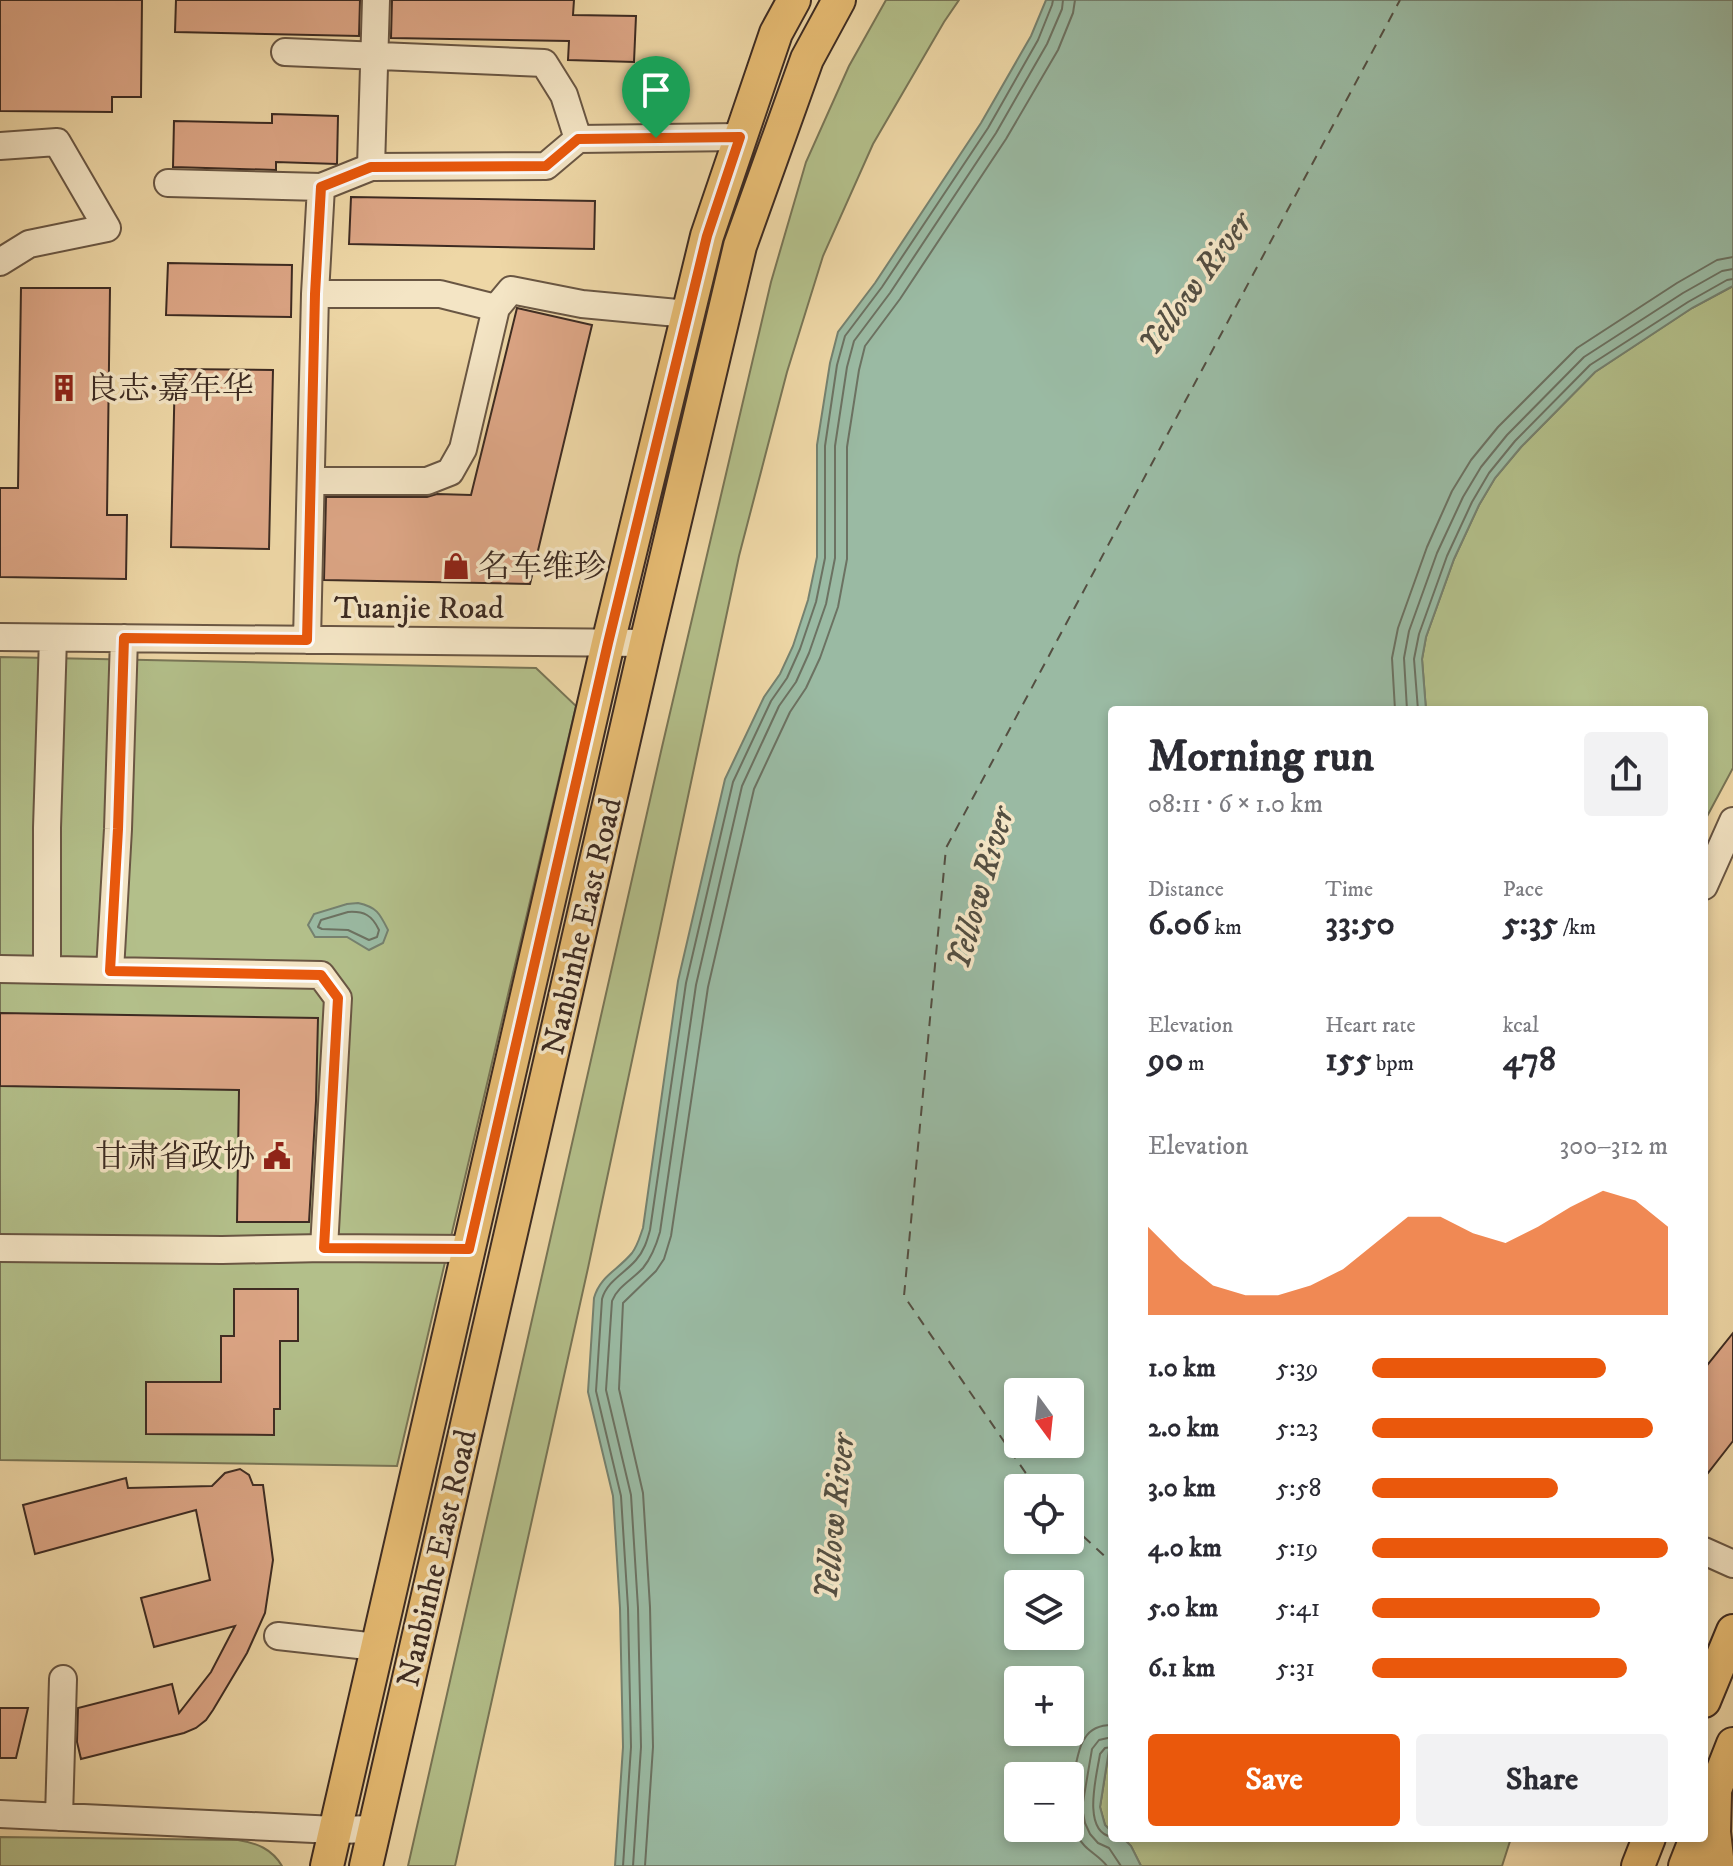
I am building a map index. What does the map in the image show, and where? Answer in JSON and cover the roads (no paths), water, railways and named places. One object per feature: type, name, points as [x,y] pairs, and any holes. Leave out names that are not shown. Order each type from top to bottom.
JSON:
[{"type":"main road","name":"Nanbinhe East Road","points":[[327,1866],[608,643],[707,236],[776,33],[794,0]]},
{"type":"main road","name":"Nanbinhe East Road","points":[[366,1866],[740,246],[807,59],[839,0]]},
{"type":"main road","points":[[1708,1691],[1733,1631]]},
{"type":"main road","points":[[1718,1866],[1710,1803],[1733,1744]]},
{"type":"main road","points":[[1638,1866],[1647,1842]]},
{"type":"main road","points":[[1685,1866],[1694,1842]]},
{"type":"street","points":[[371,167],[376,0]]},
{"type":"street","points":[[285,52],[544,63],[564,95],[578,139]]},
{"type":"street","points":[[168,183],[321,187],[371,167],[546,166],[578,139],[740,137]]},
{"type":"street","points":[[0,146],[57,142],[107,228],[29,244],[0,262]]},
{"type":"street","points":[[307,640],[315,294],[321,187]]},
{"type":"street","points":[[311,481],[427,481],[450,472],[463,449],[496,308],[511,290],[582,304],[688,314]]},
{"type":"street","points":[[315,294],[440,294],[496,308]]},
{"type":"street","name":"Tuanjie Road","points":[[0,637],[646,643]]},
{"type":"street","points":[[47,970],[47,828],[53,638]]},
{"type":"street","points":[[110,971],[124,638]]},
{"type":"street","points":[[1708,877],[1733,821]]},
{"type":"street","points":[[0,969],[321,975],[338,998],[324,1248]]},
{"type":"street","points":[[0,1248],[469,1249]]},
{"type":"street","points":[[1708,1553],[1733,1564]]},
{"type":"street","points":[[278,1636],[377,1647]]},
{"type":"street","points":[[59,1817],[63,1679]]},
{"type":"street","points":[[0,1814],[335,1830],[375,1829]]},
{"type":"water","name":"Yellow River","points":[[1046,0],[1733,0],[1733,286],[1692,308],[1595,372],[1495,478],[1454,559],[1426,637],[1422,659],[1426,706],[1108,706],[1108,1756],[1100,1807],[1108,1828],[1108,1842],[1127,1842],[1141,1866],[615,1866],[623,1747],[620,1608],[613,1496],[588,1392],[594,1298],[605,1279],[632,1253],[643,1228],[678,981],[725,779],[764,697],[780,674],[793,646],[808,600],[817,557],[817,445],[830,363],[838,332],[875,283],[981,123],[1031,36]]},
{"type":"water","points":[[358,903],[374,909],[383,920],[388,930],[383,943],[369,950],[347,937],[315,937],[308,925],[314,914]]},
{"type":"place","name":"良志·嘉年华","points":[[64,388]]},
{"type":"place","name":"名车维珍","points":[[456,566]]},
{"type":"place","name":"甘肃省政协","points":[[277,1156]]}]
